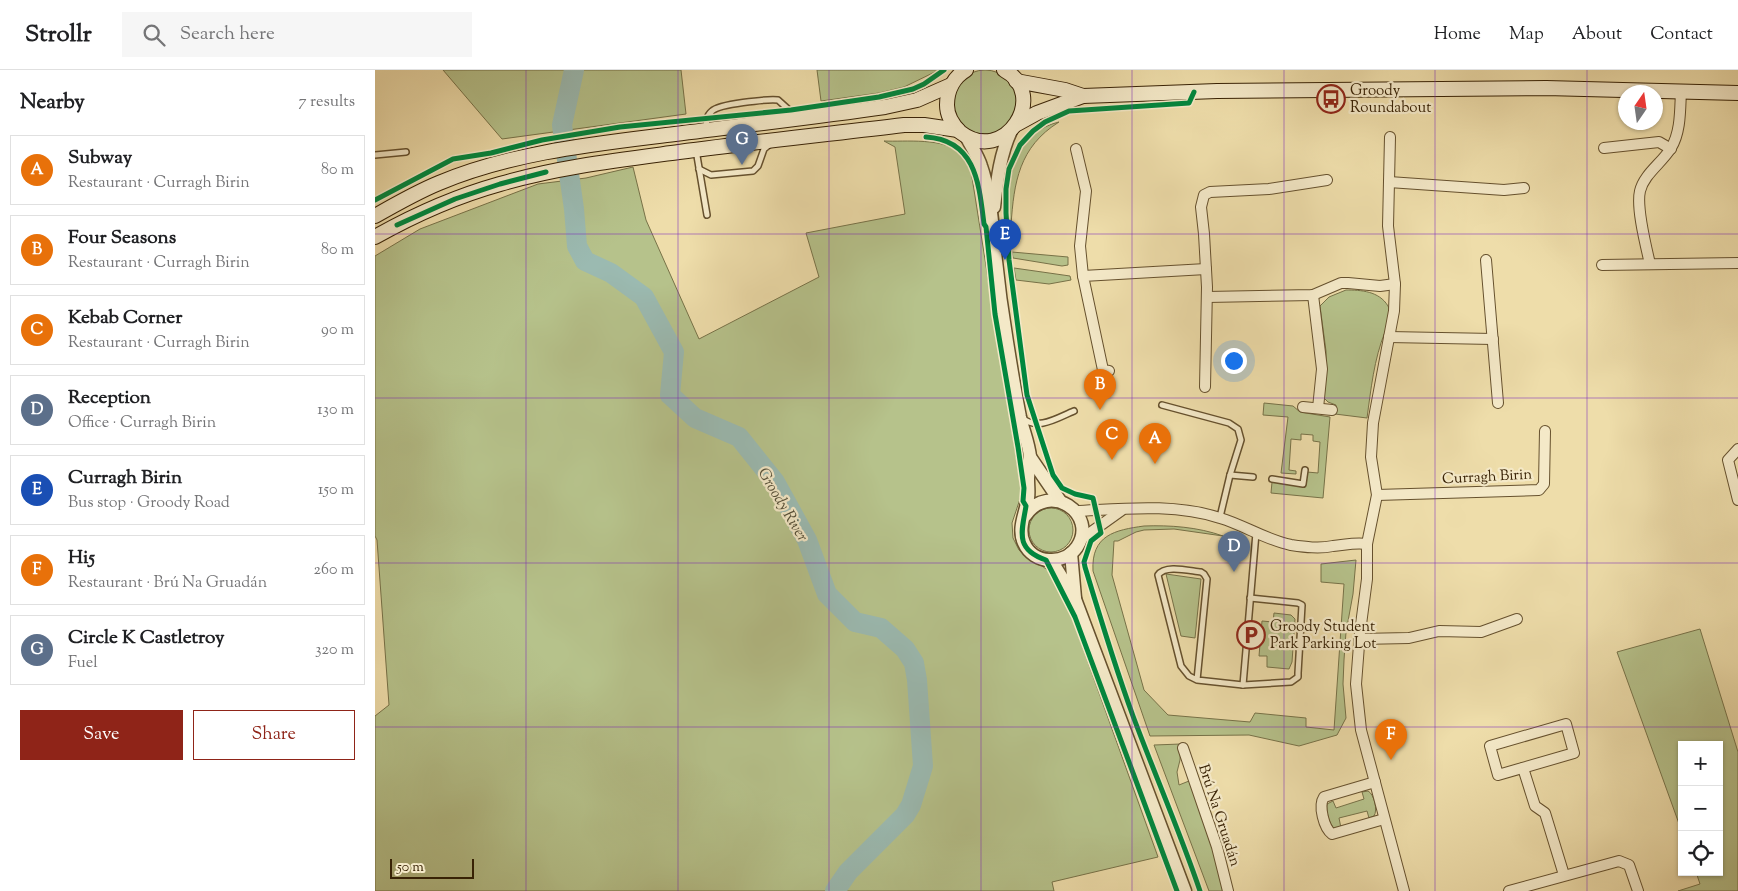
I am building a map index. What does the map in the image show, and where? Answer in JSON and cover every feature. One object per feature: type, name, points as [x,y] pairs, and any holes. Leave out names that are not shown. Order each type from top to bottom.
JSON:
[{"type":"main road","points":[[962,133],[951,120],[947,108],[947,97],[951,85],[965,70]]},
{"type":"main road","points":[[1008,73],[1083,96]]},
{"type":"main road","points":[[1008,73],[1021,91],[1023,102],[1021,114],[1014,128]]},
{"type":"main road","points":[[375,216],[439,183],[492,165],[547,152],[623,140],[885,107],[917,100],[951,85]]},
{"type":"main road","points":[[375,237],[455,199],[500,184],[546,172],[620,159],[904,126],[924,125],[962,133],[977,140],[989,141],[1001,138],[1037,113],[1083,96],[1227,91],[1546,88],[1738,93]]},
{"type":"main road","points":[[707,129],[717,139],[729,146]]},
{"type":"main road","points":[[679,133],[696,150]]},
{"type":"street","points":[[1649,264],[1641,216],[1640,191],[1646,178],[1671,149],[1677,134],[1681,91]]},
{"type":"street","points":[[992,222],[1000,167],[1007,139],[1014,128]]},
{"type":"street","points":[[962,133],[982,167],[992,222],[1007,343],[1020,416],[1030,457],[1028,499],[1021,534],[1029,551],[1038,557],[1051,560],[1060,559],[1071,553],[1080,540],[1082,533],[1081,523],[1075,511],[1060,501],[1045,500],[1033,506],[1025,516]]},
{"type":"street","points":[[1390,137],[1388,226],[1395,284],[1394,311],[1373,423],[1371,457],[1377,495],[1367,544],[1367,579],[1359,638],[1357,684],[1361,730],[1404,891]]},
{"type":"street","points":[[1604,148],[1659,142],[1671,149]]},
{"type":"street","points":[[1076,149],[1085,191],[1080,246],[1083,276],[1103,370],[1109,371]]},
{"type":"street","points":[[1205,387],[1207,296],[1201,207],[1204,195],[1210,192],[1269,189],[1327,180]]},
{"type":"street","points":[[1389,182],[1504,190],[1525,188]]},
{"type":"street","points":[[1486,260],[1498,403]]},
{"type":"street","points":[[1602,265],[1738,263]]},
{"type":"street","points":[[1083,276],[1206,269]]},
{"type":"street","points":[[1207,296],[1313,296],[1341,283],[1381,286],[1395,284]]},
{"type":"street","points":[[1313,296],[1322,369],[1318,408]]},
{"type":"street","points":[[1389,337],[1493,339]]},
{"type":"street","points":[[1303,407],[1332,410]]},
{"type":"street","name":"Curragh Birin","points":[[1377,495],[1539,490],[1544,484],[1545,431]]},
{"type":"street","points":[[1738,449],[1728,460],[1738,500]]},
{"type":"street","points":[[1030,457],[1060,501]]},
{"type":"street","points":[[1080,540],[1123,509]]},
{"type":"street","points":[[1075,511],[1164,509],[1201,513],[1220,518],[1281,542],[1307,547],[1332,547],[1353,543],[1367,544]]},
{"type":"street","points":[[1071,553],[1075,599]]},
{"type":"street","points":[[1051,560],[1075,599],[1185,891]]},
{"type":"street","points":[[1359,638],[1409,638],[1439,631],[1481,632],[1517,619]]},
{"type":"street","points":[[1566,724],[1574,753],[1523,768],[1498,775],[1490,746],[1566,724]]},
{"type":"street","name":"Brú Na Gruadán","points":[[1183,748],[1205,809],[1228,891]]},
{"type":"street","points":[[1523,768],[1535,806],[1545,813],[1564,875]]},
{"type":"street","points":[[1375,782],[1324,797],[1321,805],[1322,811],[1328,830],[1332,834],[1384,819]]},
{"type":"street","points":[[1509,891],[1619,861],[1629,866],[1638,890]]},
{"type":"lane","points":[[707,129],[706,119],[713,109],[766,100],[782,102],[799,118]]},
{"type":"lane","points":[[699,169],[711,175],[753,171],[758,166],[764,149],[777,140]]},
{"type":"lane","points":[[696,150],[707,215]]},
{"type":"lane","points":[[375,155],[406,152]]},
{"type":"lane","points":[[1162,405],[1229,423],[1238,429],[1241,440],[1229,475],[1220,518]]},
{"type":"lane","points":[[1020,416],[1030,422],[1041,424],[1073,411]]},
{"type":"lane","points":[[1272,479],[1303,484],[1305,470]]},
{"type":"lane","points":[[1229,475],[1253,478]]},
{"type":"lane","points":[[1243,685],[1256,533]]},
{"type":"lane","points":[[1197,680],[1207,579],[1201,572],[1166,569],[1158,575],[1181,666],[1189,676],[1197,680],[1243,685],[1291,682],[1298,677],[1302,605],[1250,598]]},
{"type":"green space","points":[[443,70],[681,70],[686,114],[502,139]]},
{"type":"green space","points":[[817,70],[939,70],[904,87],[879,93],[821,101]]},
{"type":"green space","points":[[985,70],[1003,76],[1011,84],[1017,102],[1011,120],[1003,128],[985,134],[967,128],[959,120],[953,102],[959,84],[967,76]]},
{"type":"green space","points":[[1059,122],[1035,143],[1027,154],[1017,180],[1011,225],[1009,216],[1010,179],[1019,154],[1034,134]]},
{"type":"green space","points":[[884,141],[924,142],[945,145],[960,154],[971,171],[1022,493],[1012,523],[1013,538],[1019,550],[1049,571],[1070,612],[1158,857],[1052,882],[1054,891],[375,891],[375,716],[389,705],[377,540],[375,536],[375,256],[420,229],[538,184],[586,178],[633,167],[646,220],[699,339],[819,277],[806,233],[905,214],[895,147]]},
{"type":"green space","points":[[1012,252],[1068,257],[1068,265],[1062,266],[1013,258]]},
{"type":"green space","points":[[1014,268],[1070,276],[1071,280],[1049,284],[1016,280]]},
{"type":"green space","points":[[1346,290],[1375,294],[1388,306],[1390,315],[1376,363],[1367,418],[1335,414],[1336,405],[1324,398],[1326,351],[1320,306],[1329,297]]},
{"type":"green space","points":[[1264,403],[1293,406],[1300,412],[1330,417],[1323,498],[1271,493],[1272,482],[1305,486],[1307,472],[1318,473],[1320,442],[1313,441],[1313,435],[1301,434],[1301,440],[1291,439],[1289,470],[1296,471],[1296,474],[1281,473],[1288,417],[1263,415]]},
{"type":"green space","points":[[1055,508],[1067,514],[1072,521],[1072,539],[1067,546],[1060,551],[1047,552],[1039,549],[1032,542],[1029,526],[1032,518],[1039,511]]},
{"type":"green space","points":[[1144,526],[1184,527],[1204,530],[1223,536],[1174,529],[1144,530],[1114,541],[1112,575],[1144,690],[1168,715],[1250,722],[1255,713],[1306,718],[1306,727],[1334,730],[1344,584],[1321,582],[1321,564],[1356,560],[1344,660],[1343,684],[1346,718],[1337,735],[1299,746],[1249,735],[1150,736],[1093,571],[1093,559],[1096,549],[1101,542],[1115,533]]},
{"type":"green space","points":[[1166,574],[1201,579],[1195,638],[1181,636]]},
{"type":"green space","points":[[1274,613],[1291,615],[1295,619],[1292,662],[1289,669],[1267,667],[1267,656],[1259,656],[1262,621],[1273,622]]},
{"type":"green space","points":[[1700,629],[1738,752],[1738,891],[1678,891],[1700,884],[1697,876],[1723,876],[1723,741],[1678,741],[1678,821],[1617,652]]},
{"type":"green space","points":[[1181,744],[1177,772],[1179,785],[1189,781],[1212,842],[1224,891],[1209,891],[1154,745]]},
{"type":"green space","points":[[1368,791],[1375,802],[1376,810],[1374,816],[1369,818],[1367,811],[1339,818],[1341,828],[1335,829],[1328,818],[1327,804],[1333,801],[1336,808],[1364,799],[1362,792]]},
{"type":"waterway","name":"Groody River","points":[[574,70],[562,125],[574,209],[577,246],[585,261],[611,273],[644,297],[674,352],[670,395],[695,418],[739,437],[775,482],[807,540],[827,594],[855,622],[881,628],[905,649],[914,663],[917,680],[923,766],[911,805],[905,815],[848,872],[835,891]]},
{"type":"cycle path","points":[[375,200],[453,159],[491,153],[542,140],[620,127],[791,110],[879,97],[913,89],[944,70]]},
{"type":"cycle path","points":[[1194,92],[1189,103],[1069,111],[1045,122],[1033,131],[1020,145],[1009,169],[1006,189],[1006,213],[1009,260],[1027,395],[1053,475],[1062,488],[1075,494],[1093,498],[1101,533],[1091,541],[1084,562],[1085,567],[1126,698],[1200,891]]},
{"type":"cycle path","points":[[926,137],[943,140],[955,146],[965,155],[977,180],[986,227],[995,314],[1024,488],[1023,501],[1026,506],[1022,531],[1025,545],[1036,556],[1046,560],[1075,617],[1177,891]]},
{"type":"cycle path","points":[[397,225],[455,199],[500,184],[546,172]]},
{"type":"place","name":"Groody Roundabout","points":[[1331,99]]},
{"type":"place","name":"Circle K Castletroy","points":[[742,165]]},
{"type":"place","name":"Curragh Birin","points":[[1005,260]]},
{"type":"place","name":"Four Seasons","points":[[1100,410]]},
{"type":"place","name":"Kebab Corner","points":[[1112,460]]},
{"type":"place","name":"Subway","points":[[1155,464]]},
{"type":"place","name":"Reception","points":[[1234,572]]},
{"type":"place","name":"Groody Student Park Parking Lot","points":[[1251,635]]},
{"type":"place","name":"Hi5","points":[[1391,760]]}]
